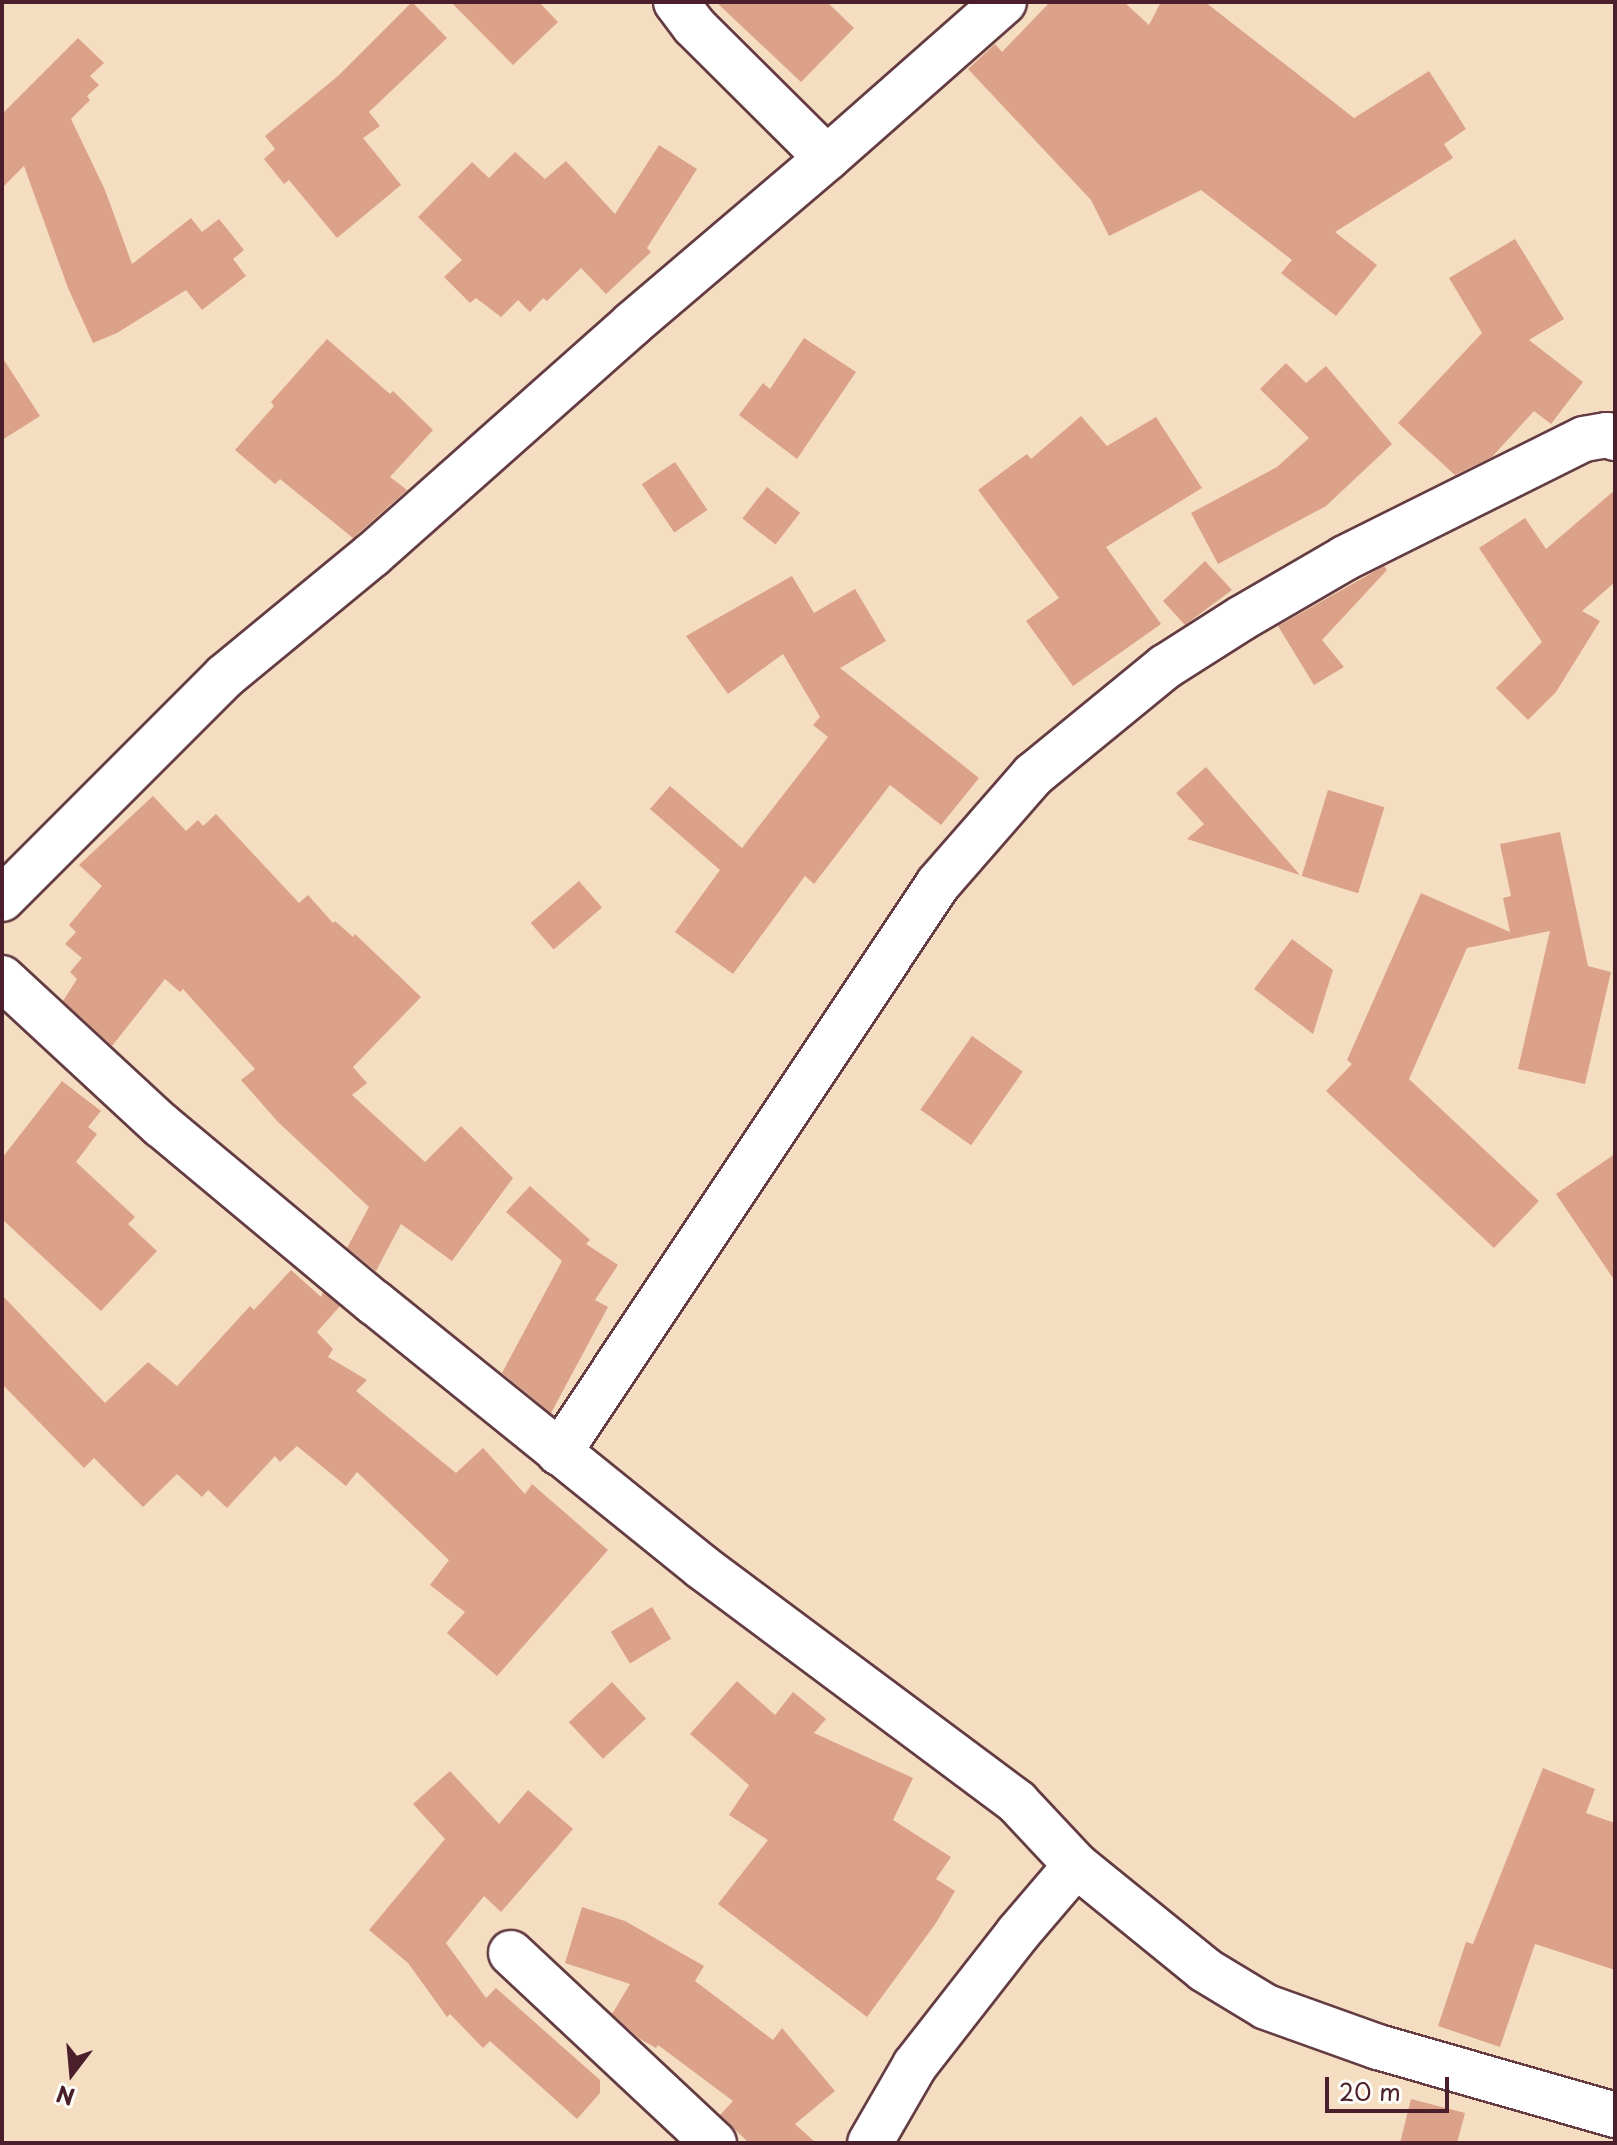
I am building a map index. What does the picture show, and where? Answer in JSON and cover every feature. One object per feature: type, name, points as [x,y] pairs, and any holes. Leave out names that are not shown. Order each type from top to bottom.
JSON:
[{"type":"street","points":[[676,2],[694,26],[827,158]]},
{"type":"street","points":[[2,899],[225,676],[372,555],[632,324],[1004,2]]},
{"type":"street","points":[[559,1453],[938,884],[1033,775],[1165,667],[1345,558],[1584,439],[1607,435],[1615,438]]},
{"type":"street","points":[[2,978],[161,1125],[702,1567],[1017,1802],[1076,1865],[1205,1970],[1266,2007],[1474,2078],[1615,2115]]},
{"type":"street","points":[[870,2143],[915,2065],[1018,1933],[1076,1865]]},
{"type":"street","points":[[511,1953],[714,2143]]},
{"type":"building","points":[[412,2],[447,38],[369,112],[380,126],[363,138],[401,185],[337,238],[289,180],[284,184],[264,159],[275,149],[265,136],[338,76]]},
{"type":"building","points":[[451,2],[539,2],[558,22],[513,65]]},
{"type":"building","points":[[716,2],[827,2],[854,28],[801,82]]},
{"type":"building","points":[[1050,2],[1124,2],[1149,25],[1161,2],[1205,2],[1354,118],[1429,71],[1466,129],[1444,144],[1453,158],[1335,232],[1377,265],[1336,316],[1281,273],[1292,260],[1201,190],[1109,236],[1091,200],[968,69],[995,44],[1002,52]]},
{"type":"building","points":[[78,38],[104,63],[90,76],[99,85],[87,96],[90,100],[71,119],[105,190],[132,264],[191,218],[202,232],[219,219],[244,250],[233,259],[246,276],[202,310],[186,290],[117,333],[93,343],[68,288],[24,166],[2,188],[2,114]]},
{"type":"building","points":[[659,145],[697,169],[647,248],[651,252],[606,294],[581,268],[547,301],[543,298],[530,312],[518,300],[501,317],[476,298],[470,303],[444,277],[462,260],[418,217],[472,162],[489,178],[515,152],[545,179],[566,161],[615,214]]},
{"type":"building","points":[[1515,239],[1564,319],[1529,340],[1583,382],[1551,424],[1534,411],[1492,457],[1455,475],[1398,423],[1482,333],[1449,278]]},
{"type":"building","points":[[804,338],[856,372],[797,459],[739,415],[763,383],[770,389]]},
{"type":"building","points":[[327,339],[390,394],[393,391],[433,430],[390,477],[407,490],[353,538],[280,479],[275,484],[235,450],[274,406],[271,402]]},
{"type":"building","points":[[2,357],[40,416],[2,440]]},
{"type":"building","points":[[1286,363],[1306,383],[1326,366],[1392,444],[1326,506],[1218,564],[1191,513],[1277,467],[1309,438],[1260,389]]},
{"type":"building","points":[[1081,416],[1107,446],[1156,417],[1202,488],[1106,547],[1161,624],[1073,686],[1026,621],[1059,598],[978,490],[1027,454],[1031,459]]},
{"type":"building","points":[[675,462],[707,510],[674,532],[642,484]]},
{"type":"building","points":[[767,487],[800,513],[775,544],[742,519]]},
{"type":"building","points":[[1615,490],[1615,582],[1582,611],[1600,621],[1556,692],[1528,720],[1496,688],[1542,642],[1479,548],[1525,518],[1546,549]]},
{"type":"building","points":[[1205,561],[1232,590],[1185,625],[1163,601]]},
{"type":"building","points":[[1384,566],[1387,570],[1322,640],[1344,667],[1314,685],[1278,626]]},
{"type":"building","points":[[792,576],[814,613],[855,589],[886,641],[840,668],[979,778],[941,825],[890,785],[814,884],[805,876],[733,974],[675,932],[720,870],[650,809],[670,786],[742,848],[828,737],[813,725],[820,717],[783,654],[728,694],[686,636]]},
{"type":"building","points":[[1206,767],[1300,875],[1187,839],[1204,824],[1176,793]]},
{"type":"building","points":[[1328,790],[1384,807],[1358,893],[1302,876]]},
{"type":"building","points":[[153,796],[186,831],[198,820],[203,826],[216,814],[299,903],[308,895],[333,923],[335,921],[353,937],[355,934],[421,997],[353,1067],[367,1083],[352,1095],[425,1162],[461,1126],[513,1178],[452,1261],[401,1224],[376,1271],[347,1248],[369,1207],[278,1122],[241,1080],[255,1069],[183,989],[180,992],[165,979],[112,1046],[63,1001],[77,979],[70,972],[82,958],[65,944],[76,932],[69,925],[102,886],[79,865]]},
{"type":"building","points":[[1560,832],[1588,966],[1611,972],[1585,1084],[1518,1069],[1550,931],[1467,948],[1409,1079],[1539,1201],[1494,1248],[1326,1091],[1352,1064],[1347,1060],[1421,893],[1510,932],[1503,898],[1511,896],[1500,844]]},
{"type":"building","points":[[579,881],[602,907],[554,949],[531,923]]},
{"type":"building","points":[[1292,939],[1333,970],[1313,1034],[1254,989]]},
{"type":"building","points":[[972,1036],[1023,1072],[971,1145],[920,1110]]},
{"type":"building","points":[[62,1081],[101,1111],[88,1127],[97,1134],[76,1162],[135,1217],[128,1224],[157,1251],[101,1311],[2,1219],[2,1158]]},
{"type":"building","points":[[1615,1154],[1615,1281],[1556,1194]]},
{"type":"building","points":[[530,1186],[590,1240],[586,1244],[618,1265],[595,1300],[608,1307],[551,1413],[502,1373],[562,1261],[506,1212]]},
{"type":"building","points":[[291,1270],[321,1297],[323,1292],[340,1306],[317,1332],[333,1349],[328,1357],[367,1380],[356,1391],[456,1473],[483,1448],[525,1494],[532,1484],[608,1550],[497,1676],[447,1633],[465,1612],[430,1585],[449,1560],[357,1472],[346,1486],[297,1446],[280,1462],[275,1456],[227,1508],[208,1490],[202,1497],[177,1474],[143,1507],[94,1458],[84,1468],[2,1384],[2,1295],[105,1403],[148,1362],[177,1386],[250,1306],[254,1310]]},
{"type":"building","points":[[652,1607],[671,1639],[630,1663],[611,1632]]},
{"type":"building","points":[[737,1681],[775,1715],[793,1692],[826,1719],[814,1733],[913,1778],[893,1820],[951,1857],[936,1879],[955,1891],[936,1923],[867,2017],[718,1904],[768,1840],[729,1815],[749,1785],[690,1734]]},
{"type":"building","points":[[612,1682],[646,1719],[603,1759],[569,1722]]},
{"type":"building","points":[[1543,1768],[1595,1789],[1586,1813],[1615,1823],[1615,1970],[1535,1944],[1500,2047],[1438,2026],[1466,1942],[1473,1944]]},
{"type":"building","points":[[450,1771],[499,1824],[528,1790],[573,1829],[501,1912],[484,1896],[446,1943],[486,1998],[496,1988],[600,2080],[600,2093],[577,2119],[490,2041],[483,2048],[450,2014],[447,2017],[408,1963],[369,1930],[445,1839],[413,1804]]},
{"type":"building","points":[[582,1907],[625,1921],[704,1966],[695,1981],[773,2040],[782,2028],[835,2091],[795,2124],[816,2143],[749,2143],[720,2115],[733,2101],[658,2045],[656,2048],[640,2039],[612,2014],[630,1984],[565,1963]]},
{"type":"building","points":[[1411,2099],[1465,2113],[1457,2143],[1400,2143]]}]
